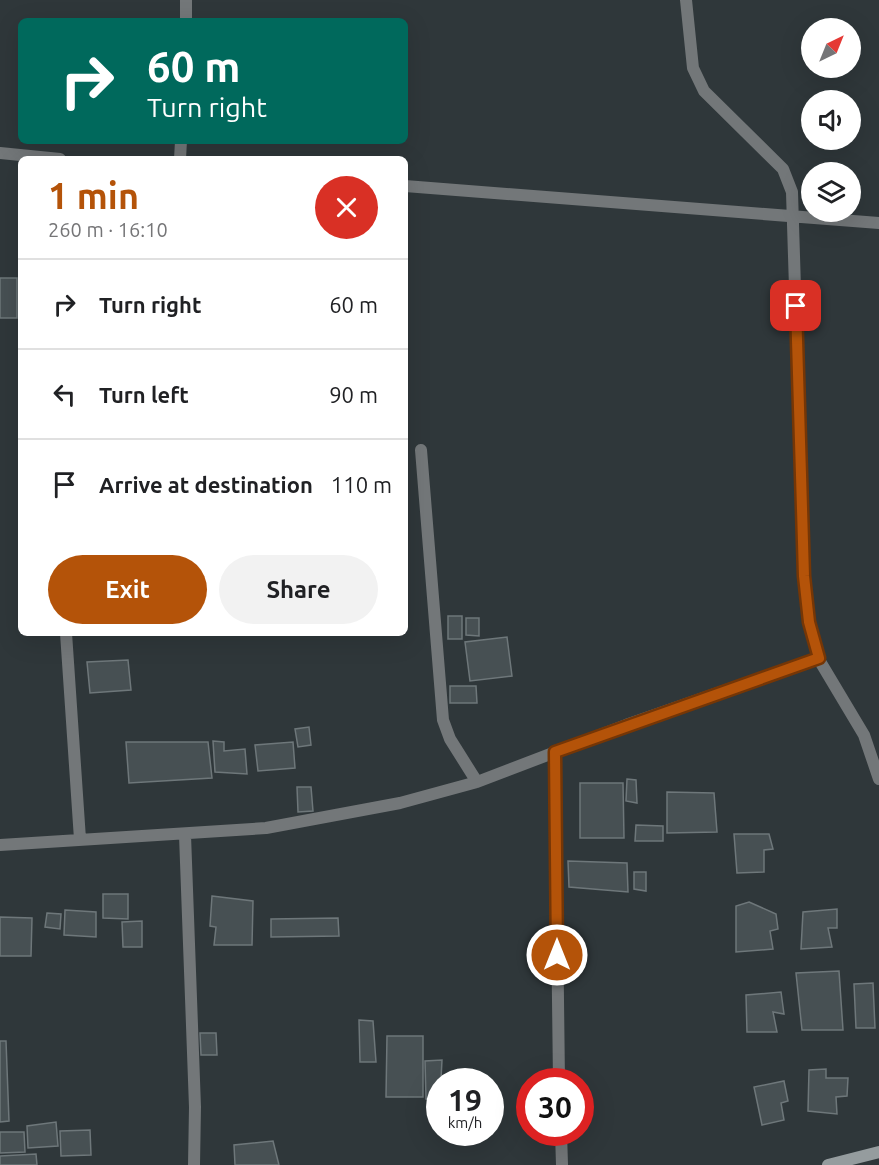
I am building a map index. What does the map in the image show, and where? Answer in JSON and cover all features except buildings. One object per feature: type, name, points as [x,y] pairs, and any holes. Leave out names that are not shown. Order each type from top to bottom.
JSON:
[{"type":"main road","points":[[828,1165],[879,1152]]},
{"type":"street","points":[[186,0],[186,18]]},
{"type":"street","points":[[686,0],[693,68],[704,91],[783,169],[792,192],[804,576],[809,622],[819,658],[864,735],[879,779]]},
{"type":"street","points":[[0,153],[30,156]]},
{"type":"street","points":[[408,186],[879,223]]},
{"type":"street","points":[[421,450],[443,720],[450,739],[477,782]]},
{"type":"street","points":[[66,636],[80,839]]},
{"type":"street","points":[[0,845],[185,835],[266,828],[344,815],[477,782],[819,658]]},
{"type":"street","points":[[555,752],[559,1068]]},
{"type":"street","points":[[185,835],[195,1107],[194,1165]]},
{"type":"street","points":[[561,1146],[562,1165]]},
{"type":"route","points":[[557,955],[555,752],[819,658],[809,622],[804,576],[796,306]]}]
